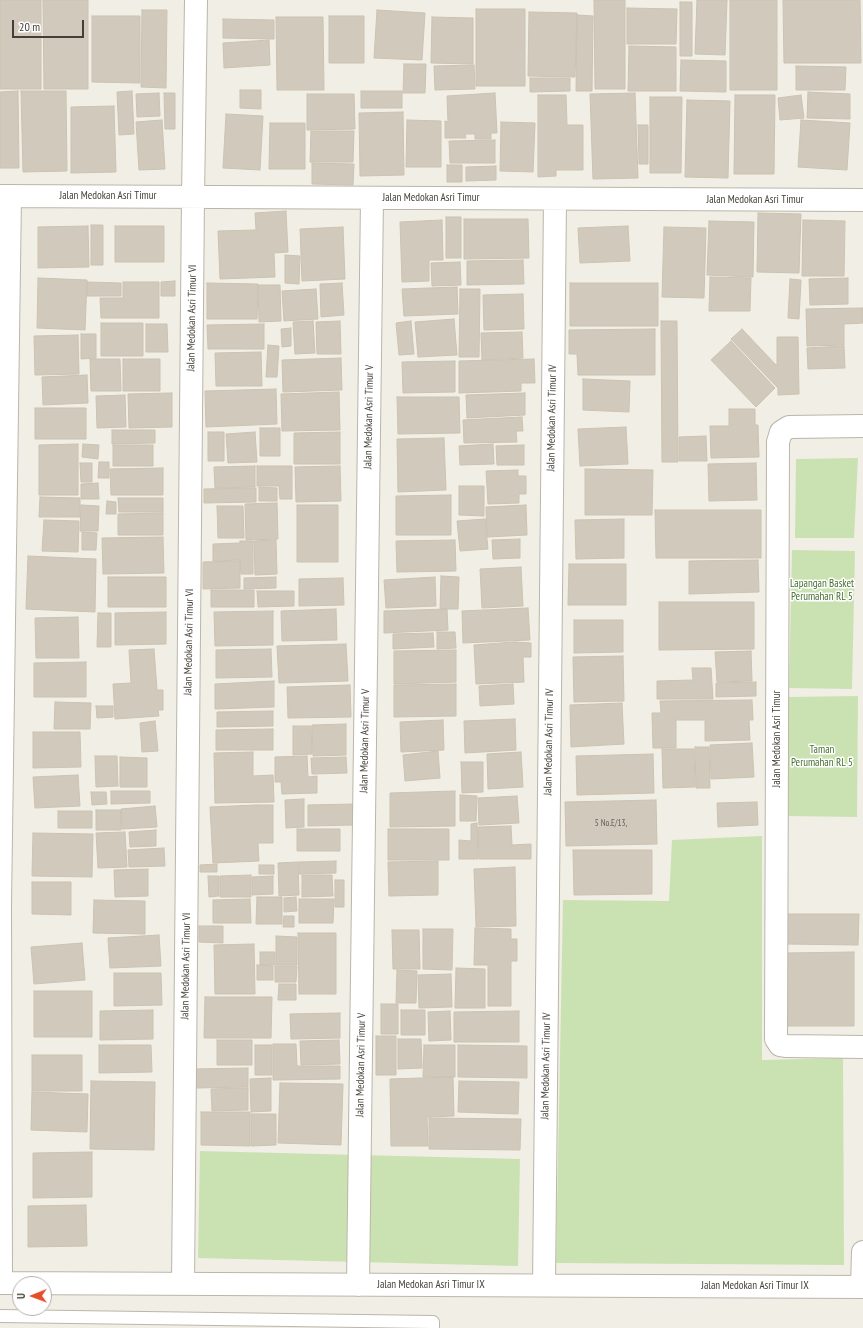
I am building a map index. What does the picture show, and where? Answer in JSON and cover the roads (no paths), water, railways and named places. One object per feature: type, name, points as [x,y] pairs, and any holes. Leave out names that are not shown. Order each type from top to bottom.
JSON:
[{"type":"street","name":"Jalan Medokan Asri Timur VI","points":[[183,1284],[196,0]]},
{"type":"street","name":"Jalan Medokan Asri Timur","points":[[5,196],[863,200]]},
{"type":"street","points":[[0,905],[5,196]]},
{"type":"street","name":"Jalan Medokan Asri Timur V","points":[[358,1285],[372,198]]},
{"type":"street","name":"Jalan Medokan Asri Timur IV","points":[[544,1285],[555,199]]},
{"type":"street","name":"Jalan Medokan Asri Timur","points":[[863,426],[789,428],[781,432],[778,442],[776,1039],[780,1045],[787,1046],[863,1047]]},
{"type":"street","points":[[0,902],[1,1283]]},
{"type":"street","points":[[863,1252],[863,1287]]},
{"type":"street","name":"Jalan Medokan Asri Timur IX","points":[[1,1283],[863,1287]]},
{"type":"lane","points":[[0,1316],[433,1322],[433,1328]]},
{"type":"park label","name":"Lapangan Basket Perumahan RL 5","points":[[822,590]]},
{"type":"park label","name":"Taman Perumahan RL 5","points":[[822,756]]}]
